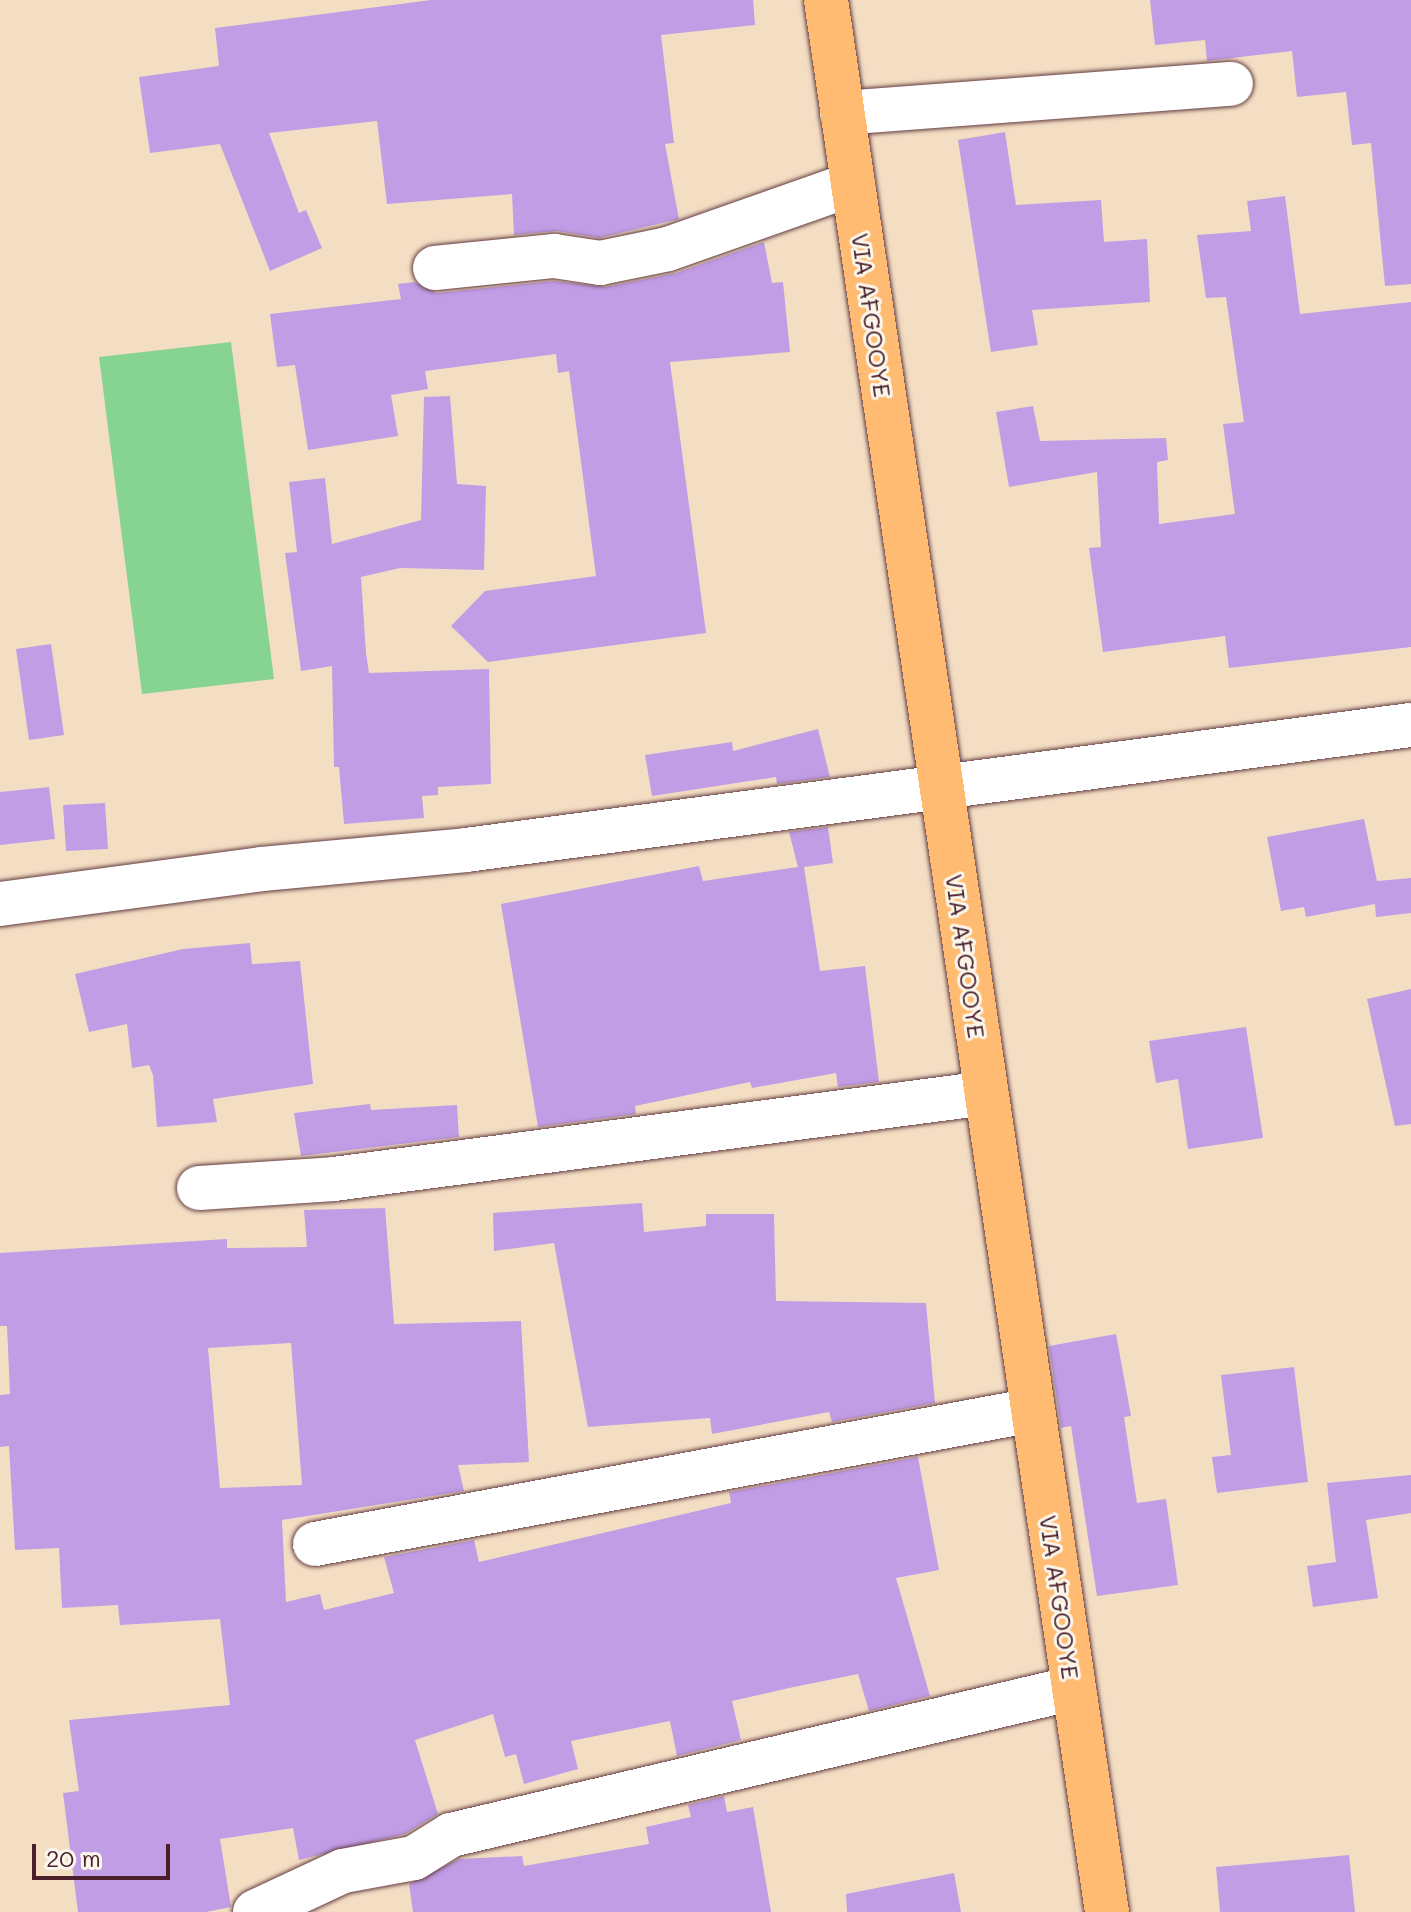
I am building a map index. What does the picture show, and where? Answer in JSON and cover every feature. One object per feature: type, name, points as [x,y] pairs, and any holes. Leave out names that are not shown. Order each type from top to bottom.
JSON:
[{"type":"main road","name":"VIA AFGOOYE","points":[[826,0],[1107,1912]]},
{"type":"street","points":[[842,113],[1231,84]]},
{"type":"street","points":[[435,268],[554,256],[600,263],[668,249],[853,184]]},
{"type":"street","points":[[0,904],[262,869],[466,850],[1411,725]]},
{"type":"street","points":[[199,1188],[334,1179],[986,1093]]},
{"type":"street","points":[[315,1544],[1033,1410]]},
{"type":"street","points":[[255,1912],[343,1871],[414,1858],[451,1835],[1074,1688]]},
{"type":"green space","points":[[231,342],[274,679],[142,694],[99,357]]},
{"type":"building","points":[[431,0],[753,0],[755,25],[661,35],[674,143],[665,144],[679,219],[599,238],[557,231],[514,235],[512,194],[387,204],[377,121],[269,133],[299,213],[306,210],[322,248],[270,271],[220,144],[150,153],[139,77],[219,66],[215,28]]},
{"type":"building","points":[[1150,0],[1411,0],[1411,284],[1385,286],[1371,143],[1352,145],[1346,92],[1297,97],[1292,51],[1207,61],[1205,40],[1155,45]]},
{"type":"building","points":[[1005,132],[1016,205],[1101,200],[1104,242],[1147,239],[1150,302],[1032,310],[1038,345],[991,352],[958,140]]},
{"type":"building","points":[[1285,196],[1300,314],[1411,302],[1411,647],[1229,668],[1225,636],[1103,652],[1089,548],[1101,547],[1097,472],[1009,487],[996,412],[1033,406],[1040,441],[1166,438],[1168,460],[1157,462],[1159,524],[1235,514],[1223,424],[1244,422],[1226,297],[1206,298],[1197,235],[1251,231],[1247,201]]},
{"type":"building","points":[[764,242],[772,283],[783,282],[790,352],[670,362],[706,633],[488,662],[451,626],[485,591],[596,576],[569,371],[558,373],[556,354],[425,371],[428,389],[391,395],[398,436],[308,450],[295,365],[277,367],[270,314],[401,299],[398,284],[414,282],[437,293],[553,281],[605,287],[676,273]]},
{"type":"building","points":[[450,396],[457,484],[486,486],[484,570],[400,568],[361,577],[366,653],[369,673],[489,669],[491,784],[438,787],[438,795],[422,796],[424,818],[344,824],[339,767],[334,767],[332,666],[301,671],[285,553],[297,552],[289,482],[325,478],[332,544],[421,520],[424,397]]},
{"type":"building","points":[[51,644],[64,735],[29,740],[16,649]]},
{"type":"building","points":[[818,729],[830,777],[777,784],[776,777],[652,796],[645,755],[732,742],[733,751]]},
{"type":"building","points":[[49,787],[55,839],[0,845],[0,792]]},
{"type":"building","points":[[105,803],[108,849],[66,851],[63,805]]},
{"type":"building","points":[[1364,819],[1377,881],[1411,878],[1411,913],[1376,917],[1375,904],[1306,917],[1304,907],[1281,911],[1267,837]]},
{"type":"building","points":[[828,827],[833,863],[804,867],[820,971],[865,966],[879,1082],[838,1087],[836,1073],[752,1088],[750,1082],[635,1106],[636,1114],[538,1127],[501,904],[699,866],[703,881],[798,867],[789,832]]},
{"type":"building","points":[[250,943],[252,964],[300,961],[313,1084],[213,1099],[217,1122],[157,1127],[153,1075],[149,1065],[132,1068],[127,1024],[89,1032],[75,974],[183,949]]},
{"type":"building","points":[[1411,989],[1411,1124],[1395,1126],[1367,999]]},
{"type":"building","points":[[1246,1027],[1263,1138],[1188,1149],[1178,1079],[1156,1083],[1149,1041]]},
{"type":"building","points":[[370,1104],[371,1110],[457,1105],[459,1137],[301,1156],[294,1113]]},
{"type":"building","points":[[642,1203],[644,1232],[706,1226],[706,1214],[774,1214],[776,1301],[926,1303],[935,1403],[832,1422],[829,1412],[712,1434],[710,1418],[588,1427],[554,1243],[494,1251],[493,1213]]},
{"type":"building","points":[[385,1208],[394,1324],[521,1321],[529,1462],[458,1465],[464,1491],[282,1520],[286,1602],[320,1594],[324,1610],[394,1593],[384,1557],[474,1540],[479,1562],[731,1503],[729,1492],[918,1457],[939,1570],[896,1578],[930,1696],[869,1711],[858,1674],[789,1688],[732,1701],[741,1740],[677,1756],[670,1721],[571,1741],[578,1769],[524,1784],[516,1754],[505,1757],[493,1714],[415,1740],[438,1814],[405,1834],[299,1860],[293,1828],[220,1839],[231,1907],[206,1912],[78,1912],[63,1793],[79,1791],[69,1720],[230,1705],[220,1619],[120,1625],[118,1605],[62,1608],[59,1548],[15,1550],[9,1446],[0,1447],[0,1395],[10,1394],[7,1326],[0,1326],[0,1253],[227,1239],[227,1248],[307,1247],[304,1210]],"holes":[[[291,1343],[302,1485],[220,1488],[208,1348]]]},
{"type":"building","points":[[1116,1334],[1131,1416],[1124,1417],[1137,1503],[1166,1499],[1178,1585],[1097,1596],[1071,1426],[1061,1428],[1049,1346]]},
{"type":"building","points":[[1294,1367],[1308,1482],[1217,1493],[1212,1457],[1231,1455],[1221,1375]]},
{"type":"building","points":[[1411,1475],[1411,1513],[1366,1520],[1378,1598],[1313,1607],[1307,1566],[1336,1562],[1327,1483]]},
{"type":"building","points":[[724,1796],[727,1812],[753,1807],[771,1912],[413,1912],[409,1884],[459,1859],[522,1856],[524,1866],[649,1844],[646,1827],[691,1817],[688,1805]]},
{"type":"building","points":[[1349,1855],[1355,1912],[1220,1912],[1216,1867]]},
{"type":"building","points":[[954,1873],[961,1912],[847,1912],[846,1894]]}]
